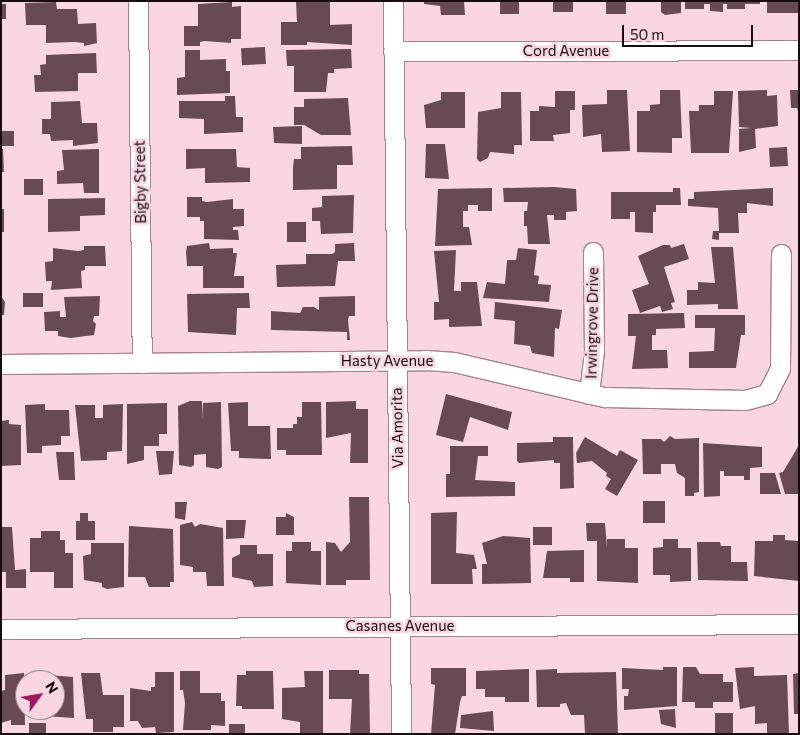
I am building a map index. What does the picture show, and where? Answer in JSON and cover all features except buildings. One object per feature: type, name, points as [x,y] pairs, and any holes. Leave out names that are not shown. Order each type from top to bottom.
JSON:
[{"type":"street","name":"Bigby Street","points":[[138,1],[142,364]]},
{"type":"street","name":"Via Amorita","points":[[394,1],[401,734]]},
{"type":"street","name":"Cord Avenue","points":[[393,51],[799,50]]},
{"type":"street","name":"Irwingrove Drive","points":[[589,394],[594,351],[593,252]]},
{"type":"street","name":"Hasty Avenue","points":[[1,364],[396,360],[454,362],[589,394],[738,401],[767,394],[780,368],[781,254]]},
{"type":"street","name":"Casanes Avenue","points":[[1,629],[799,624]]}]
